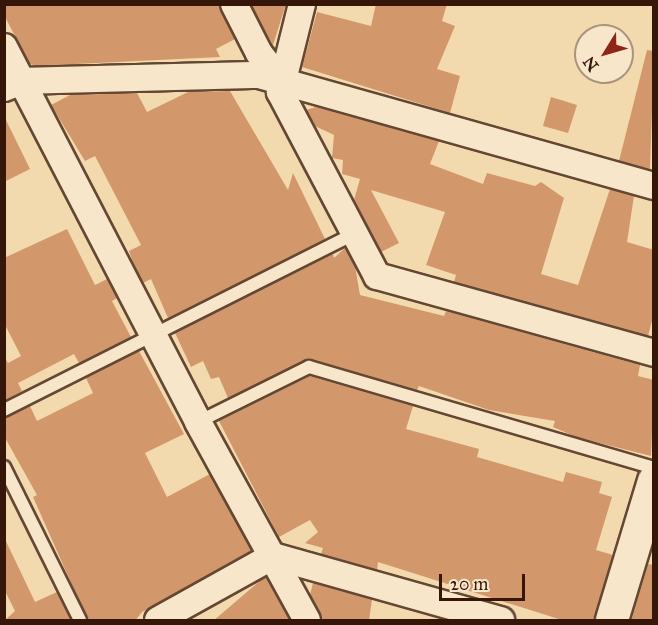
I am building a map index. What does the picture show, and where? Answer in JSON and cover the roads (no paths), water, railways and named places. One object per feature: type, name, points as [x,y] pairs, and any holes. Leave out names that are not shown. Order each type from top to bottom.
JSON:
[{"type":"street","points":[[234,4],[259,53],[282,82]]},
{"type":"street","points":[[302,4],[282,82],[284,103],[356,233],[377,276],[654,353]]},
{"type":"street","points":[[4,47],[13,84],[154,336],[198,422],[307,621]]},
{"type":"street","points":[[13,84],[259,75],[654,186]]},
{"type":"street","points":[[612,621],[654,481]]},
{"type":"street","points":[[158,621],[273,556],[501,621]]},
{"type":"lane","points":[[4,410],[356,233]]},
{"type":"lane","points":[[198,422],[309,367],[654,468]]},
{"type":"lane","points":[[4,467],[81,621]]}]
